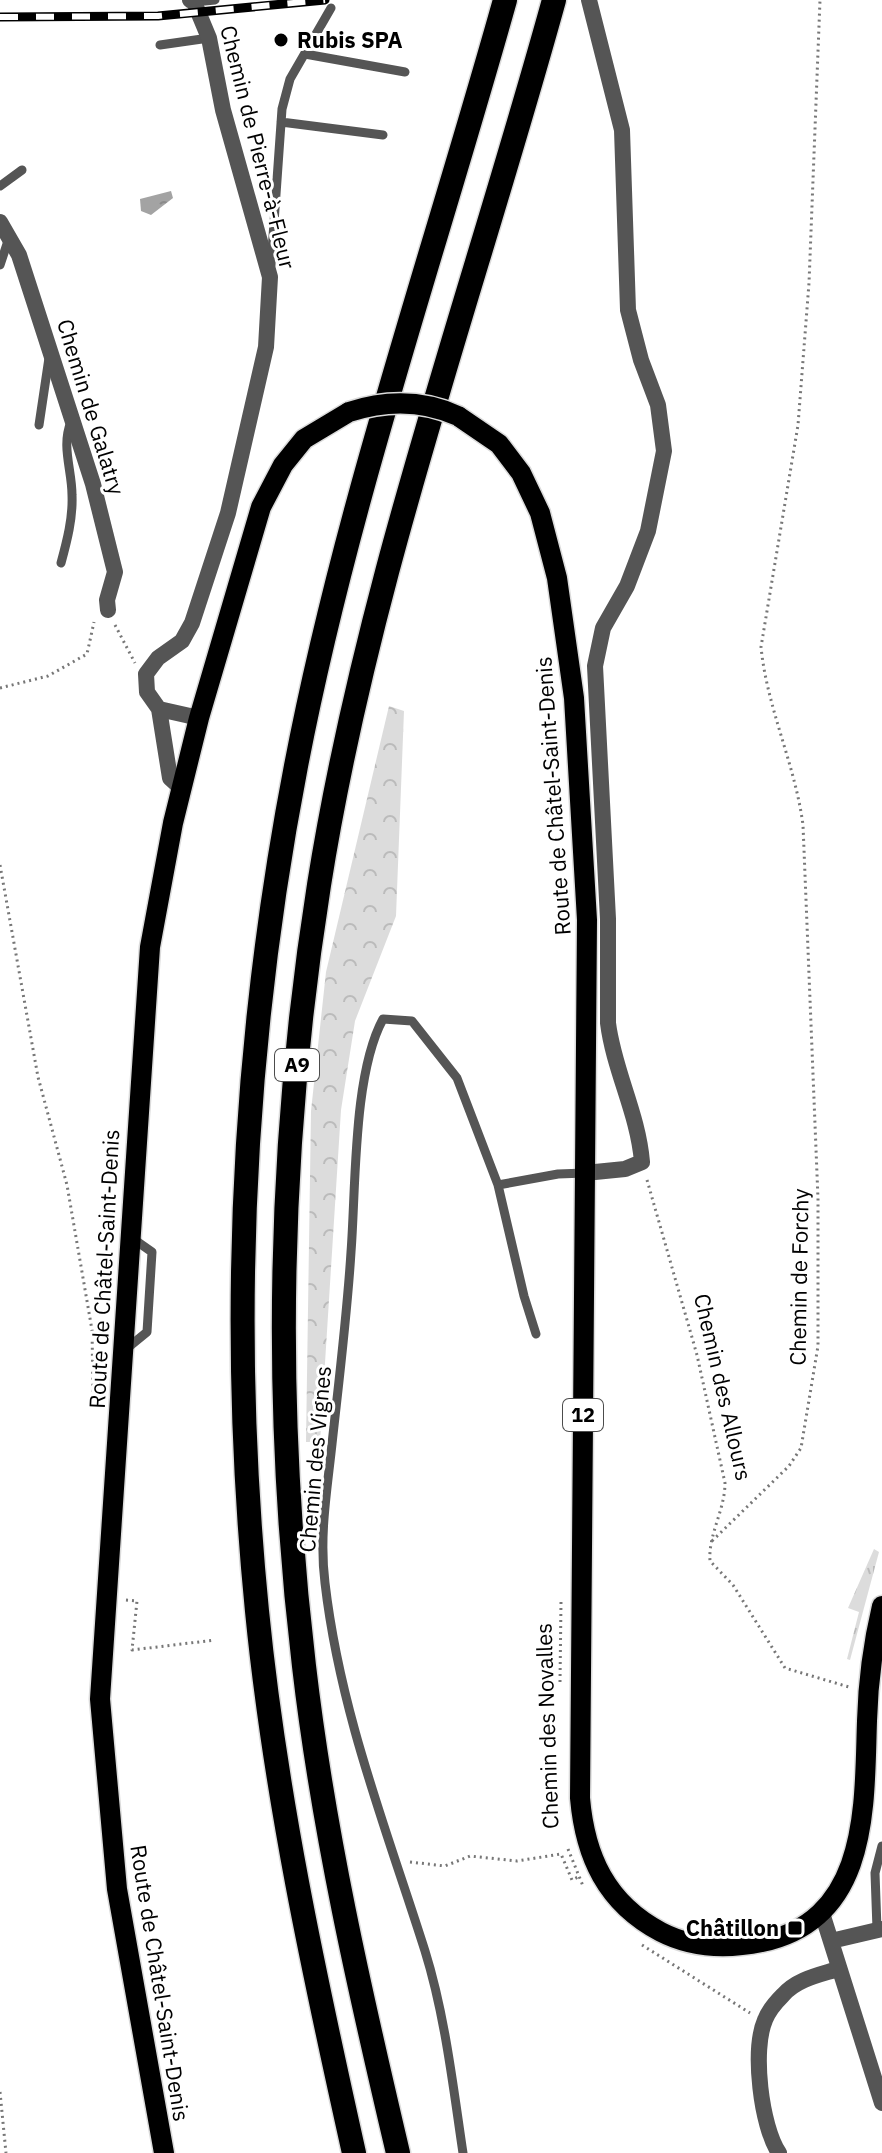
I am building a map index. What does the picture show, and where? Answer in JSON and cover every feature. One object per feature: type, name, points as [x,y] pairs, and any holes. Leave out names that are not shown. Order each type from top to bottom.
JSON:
[{"type":"highway","name":"A9","points":[[354,2153],[296,1878],[257,1615],[242,1354],[248,1122],[278,862],[323,643],[394,380],[505,0]]},
{"type":"highway","name":"A9","points":[[398,2153],[337,1875],[300,1625],[291,1533],[284,1348],[291,1132],[320,881],[360,682],[414,471],[554,0]]},
{"type":"main road","name":"Route de Châtel-Saint-Denis","points":[[164,2153],[117,1889],[100,1699],[150,947],[181,788],[245,555],[272,483],[304,439],[349,412],[378,404],[411,403],[458,416],[499,444],[521,473],[540,513],[557,578],[574,698],[585,848],[579,1754],[584,1838],[597,1870],[616,1897],[640,1919],[667,1935],[715,1946],[768,1940],[800,1925],[821,1910],[841,1886],[860,1840],[868,1692],[882,1606]]},
{"type":"street","points":[[585,1173],[625,1169],[642,1162],[635,1114],[616,1065],[608,1023],[605,834],[595,681],[603,628],[627,586],[648,531],[661,478],[663,437],[658,405],[641,360],[628,310],[622,130],[589,0]]},
{"type":"street","name":"Chemin de Pierre-à-Fleur","points":[[181,788],[170,778],[159,709],[147,692],[146,674],[158,658],[182,641],[192,623],[228,513],[266,347],[270,277],[223,110],[209,38],[192,1]]},
{"type":"street","name":"Chemin de Galatry","points":[[0,222],[19,255],[73,419],[115,572],[107,600],[108,610]]},
{"type":"street","points":[[159,709],[199,718]]},
{"type":"street","points":[[821,1910],[882,2103]]},
{"type":"street","points":[[831,1941],[879,1929]]},
{"type":"street","points":[[779,2153],[769,2137],[761,2090],[760,2044],[765,2020],[784,1993],[801,1980],[838,1969]]},
{"type":"lane","points":[[192,1],[215,0]]},
{"type":"lane","points":[[270,277],[281,122],[290,79],[331,8]]},
{"type":"lane","points":[[160,45],[209,38]]},
{"type":"lane","points":[[305,54],[405,72]]},
{"type":"lane","points":[[281,122],[383,135]]},
{"type":"lane","points":[[0,186],[22,170]]},
{"type":"lane","points":[[0,265],[9,238]]},
{"type":"lane","points":[[39,425],[47,362],[52,352]]},
{"type":"lane","points":[[61,563],[69,536],[72,496],[65,436],[73,419]]},
{"type":"lane","name":"Chemin des Vignes","points":[[463,2153],[426,1953],[356,1745],[337,1666],[322,1538],[347,1310],[366,1076],[375,1034],[383,1019],[412,1021],[457,1078],[498,1185],[536,1334]]},
{"type":"lane","points":[[498,1185],[558,1174],[585,1173]]},
{"type":"lane","points":[[879,1929],[875,1873],[882,1846]]},
{"type":"path","name":"Chemin de Forchy","points":[[712,1541],[789,1466],[801,1448],[818,1346],[818,1199],[802,813],[798,788],[764,680],[761,647],[798,425],[809,283],[820,0]]},
{"type":"path","points":[[0,688],[48,676],[87,654],[95,620],[108,610],[129,659]]},
{"type":"path","points":[[0,865],[38,1077],[70,1200],[92,1330],[93,1392],[120,1402]]},
{"type":"path","name":"Chemin des Allours","points":[[642,1162],[697,1355],[725,1483],[725,1501],[712,1541]]},
{"type":"path","points":[[712,1541],[710,1561],[733,1585],[785,1668],[868,1692]]},
{"type":"path","name":"Chemin des Novalles","points":[[560,1691],[560,1603],[568,1590],[582,1589]]},
{"type":"path","points":[[107,1597],[137,1601],[132,1650],[215,1640]]},
{"type":"path","name":"Chemin des Novalles","points":[[567,1842],[578,1877],[587,1891]]},
{"type":"path","points":[[395,1866],[410,1862],[445,1866],[470,1856],[517,1861],[561,1854],[572,1880],[578,1877]]},
{"type":"path","points":[[636,1941],[730,2004],[765,2020]]},
{"type":"path","points":[[0,2092],[6,2153]]},
{"type":"green space","points":[[389,706],[404,711],[396,916],[355,1021],[341,1110],[320,1442],[306,1442],[311,1111],[326,972]]},
{"type":"green space","points":[[874,1549],[879,1552],[850,1660],[847,1659],[859,1612],[848,1608]]},
{"type":"water","points":[[171,191],[173,198],[151,215],[141,211],[140,199]]},
{"type":"railway","points":[[0,17],[158,16],[325,0]]},
{"type":"place","name":"Rubis SPA","points":[[281,40]]},
{"type":"place","name":"Châtillon","points":[[795,1928]]}]
